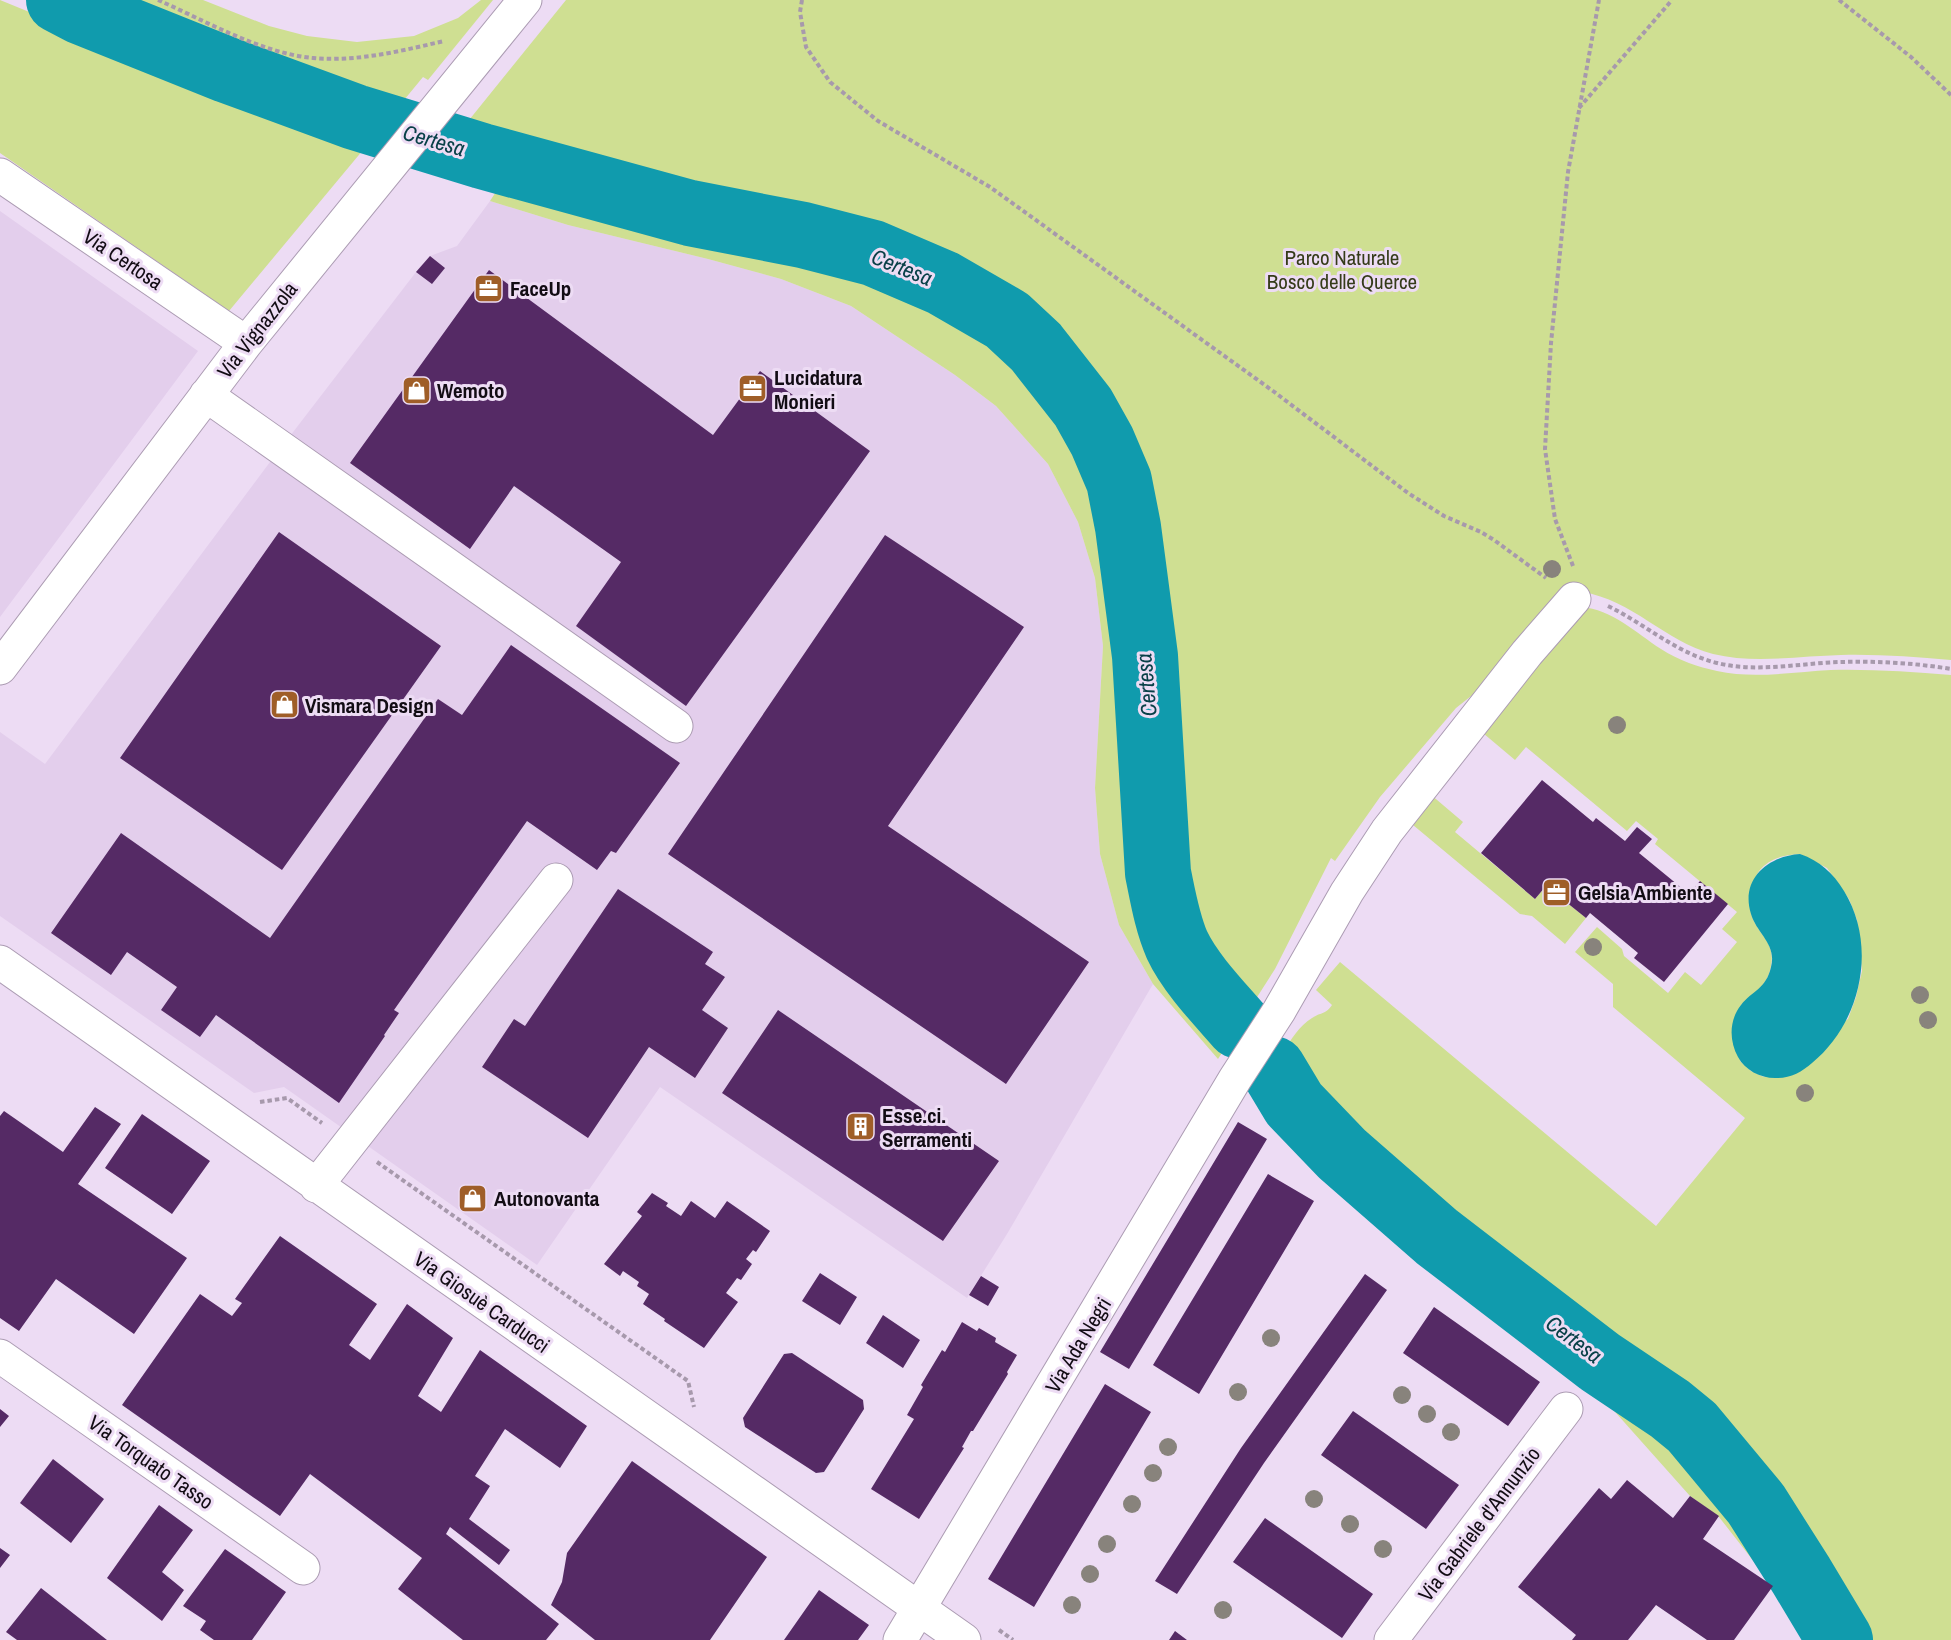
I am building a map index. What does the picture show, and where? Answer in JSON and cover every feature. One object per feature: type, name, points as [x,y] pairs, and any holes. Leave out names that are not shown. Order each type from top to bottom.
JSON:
[{"type":"street","name":"Via Vignazzola","points":[[4,655],[246,343],[525,0]]},
{"type":"street","name":"Via Certosa","points":[[0,175],[246,343]]},
{"type":"street","points":[[206,395],[676,726]]},
{"type":"street","name":"Via Ada Negri","points":[[900,1640],[1235,1079],[1279,1011],[1347,892],[1387,831],[1534,645],[1574,599]]},
{"type":"street","points":[[316,1186],[556,880]]},
{"type":"street","name":"Via Giosuè Carducci","points":[[0,962],[964,1640]]},
{"type":"street","name":"Via Torquato Tasso","points":[[0,1356],[303,1568]]},
{"type":"street","name":"Via Gabriele d'Annunzio","points":[[1391,1640],[1566,1409]]},
{"type":"path","points":[[158,0],[269,49],[312,58],[348,58],[393,53],[450,40],[498,33]]},
{"type":"path","points":[[802,0],[800,12],[806,47],[831,82],[878,121],[990,187],[1273,391],[1408,493],[1444,516],[1494,540],[1574,599],[1604,604],[1681,650],[1719,663],[1745,667],[1841,662],[1896,663],[1951,669]]},
{"type":"path","points":[[1574,599],[1573,567],[1555,519],[1545,448],[1551,343],[1569,172],[1578,108],[1599,0]]},
{"type":"path","points":[[1578,108],[1672,0]]},
{"type":"path","points":[[1839,0],[1911,57],[1951,95]]},
{"type":"path","points":[[254,1103],[287,1098],[688,1382],[696,1415]]},
{"type":"path","points":[[995,1628],[1013,1640]]},
{"type":"shaded area","points":[[490,201],[568,225],[781,279],[851,306],[955,375],[996,406],[1048,464],[1078,522],[1095,578],[1103,646],[1095,788],[1100,854],[1119,925],[1153,984],[967,1298],[660,1087],[537,1265],[284,1087],[254,1093],[0,916],[0,732],[45,764],[267,466],[416,272],[430,256],[457,246]]},
{"type":"shaded area","points":[[0,211],[198,351],[0,617]]},
{"type":"green space","points":[[0,0],[254,104],[368,144],[229,311],[0,153]]},
{"type":"green space","points":[[110,0],[203,0],[269,26],[307,36],[357,42],[414,36],[458,18],[481,0],[493,0],[428,80],[423,77],[395,111],[339,93]]},
{"type":"green space","name":"Parco Naturale Bosco delle Querce","points":[[566,0],[1951,0],[1951,660],[1869,655],[1760,659],[1729,657],[1695,648],[1617,603],[1582,592],[1480,689],[1456,708],[1380,797],[1335,861],[1331,858],[1275,969],[1252,1005],[1225,974],[1212,954],[1198,922],[1188,888],[1175,819],[1140,489],[1130,452],[1116,416],[1104,397],[1082,367],[1045,327],[1002,295],[956,269],[907,248],[803,217],[639,178],[461,130]]},
{"type":"green space","points":[[501,184],[851,274],[895,289],[956,322],[1028,375],[1073,432],[1104,504],[1121,627],[1135,798],[1151,920],[1173,976],[1229,1042],[1218,1059],[1153,984],[1119,925],[1100,854],[1095,788],[1103,646],[1095,578],[1078,522],[1048,464],[996,406],[955,375],[851,306],[781,279],[568,225],[490,201]]},
{"type":"green space","points":[[1581,607],[1613,617],[1674,657],[1717,671],[1759,675],[1861,670],[1951,675],[1951,1640],[1869,1640],[1787,1504],[1722,1418],[1701,1400],[1617,1344],[1544,1290],[1382,1165],[1330,1116],[1309,1082],[1283,1052],[1303,1025],[1332,1005],[1316,990],[1340,962],[1656,1226],[1745,1118],[1613,1007],[1613,984],[1575,952],[1597,927],[1622,949],[1624,956],[1668,993],[1685,972],[1701,985],[1737,942],[1722,929],[1737,912],[1655,844],[1658,839],[1636,821],[1627,831],[1526,747],[1515,760],[1477,728]],"holes":[[[1800,854],[1827,868],[1849,899],[1857,920],[1862,971],[1856,997],[1848,1019],[1764,1077],[1751,1071],[1740,1061],[1741,1005],[1764,984],[1772,958],[1769,945],[1751,914],[1752,887],[1760,870],[1772,860],[1781,857]]]},
{"type":"green space","points":[[1430,794],[1463,822],[1455,832],[1535,899],[1546,886],[1586,918],[1565,944],[1532,916],[1520,914],[1407,820]]},
{"type":"green space","points":[[1564,1370],[1629,1407],[1692,1450],[1706,1463],[1730,1500],[1773,1586],[1719,1517],[1690,1496],[1608,1404]]},
{"type":"water","points":[[1800,854],[1814,860],[1831,873],[1844,891],[1854,913],[1860,935],[1862,959],[1859,983],[1853,1006],[1829,1046],[1800,1072],[1780,1078],[1769,1078],[1745,1066],[1735,1051],[1732,1037],[1732,1024],[1737,1011],[1766,980],[1772,959],[1769,945],[1751,914],[1750,890],[1753,880],[1768,865],[1777,859]]},
{"type":"building","points":[[430,256],[445,268],[432,284],[416,272]]},
{"type":"building","points":[[489,270],[713,435],[760,371],[870,451],[686,706],[576,626],[621,562],[514,486],[470,549],[350,463]]},
{"type":"building","points":[[279,532],[441,646],[282,870],[120,758]]},
{"type":"building","points":[[885,535],[1024,627],[888,826],[1089,962],[1006,1084],[668,854]]},
{"type":"building","points":[[511,645],[680,763],[616,853],[611,851],[597,870],[527,821],[394,1010],[399,1013],[339,1103],[216,1015],[200,1037],[161,1010],[177,987],[127,952],[111,975],[51,933],[121,833],[270,938],[438,699],[462,715]]},
{"type":"building","points":[[1542,780],[1593,822],[1596,818],[1625,841],[1637,827],[1652,839],[1639,853],[1689,894],[1700,881],[1728,904],[1664,982],[1634,958],[1638,953],[1590,913],[1586,918],[1546,886],[1535,899],[1481,853]]},
{"type":"building","points":[[618,889],[713,952],[705,964],[725,977],[702,1010],[728,1028],[695,1078],[649,1047],[588,1138],[482,1067],[514,1019],[525,1026]]},
{"type":"building","name":"Esse.ci. Serramenti","points":[[778,1010],[999,1161],[943,1241],[722,1093]]},
{"type":"building","points":[[95,1107],[121,1124],[78,1184],[187,1258],[134,1334],[56,1279],[19,1331],[0,1318],[0,1116],[4,1111],[63,1152]]},
{"type":"building","points":[[142,1114],[210,1161],[172,1214],[105,1168]]},
{"type":"building","points":[[1238,1122],[1267,1139],[1129,1369],[1100,1352]]},
{"type":"building","points":[[1268,1174],[1314,1201],[1199,1394],[1153,1365]]},
{"type":"building","points":[[652,1193],[668,1203],[666,1206],[681,1216],[691,1201],[715,1218],[727,1201],[770,1231],[756,1252],[753,1250],[746,1259],[752,1264],[741,1280],[737,1278],[726,1293],[738,1302],[704,1348],[643,1304],[649,1294],[637,1286],[639,1282],[623,1271],[620,1276],[604,1264],[642,1216],[637,1212]]},
{"type":"building","points":[[280,1236],[377,1304],[349,1345],[370,1360],[407,1304],[453,1338],[418,1396],[441,1412],[480,1350],[587,1426],[560,1468],[505,1429],[475,1476],[490,1486],[469,1519],[510,1550],[499,1565],[450,1527],[446,1534],[559,1624],[546,1640],[463,1640],[398,1589],[422,1558],[310,1474],[280,1516],[122,1405],[200,1294],[232,1316],[242,1303],[235,1299]]},
{"type":"building","points":[[820,1273],[857,1297],[840,1325],[802,1301]]},
{"type":"building","points":[[1365,1274],[1387,1290],[1264,1463],[1177,1594],[1155,1581],[1241,1448]]},
{"type":"building","points":[[981,1276],[999,1287],[988,1306],[969,1295]]},
{"type":"building","points":[[1434,1307],[1540,1382],[1508,1426],[1403,1353]]},
{"type":"building","points":[[883,1315],[920,1340],[903,1368],[866,1343]]},
{"type":"building","points":[[962,1322],[977,1331],[979,1328],[996,1338],[995,1342],[1017,1355],[1008,1374],[971,1431],[962,1447],[964,1448],[919,1519],[871,1489],[914,1419],[907,1415],[923,1387],[921,1385],[942,1350],[945,1352]]},
{"type":"building","points":[[792,1353],[863,1400],[864,1409],[824,1472],[816,1473],[745,1427],[743,1418],[784,1354]]},
{"type":"building","points":[[1105,1384],[1151,1412],[1034,1607],[988,1579]]},
{"type":"building","points":[[0,1409],[9,1416],[0,1427]]},
{"type":"building","points":[[1353,1411],[1459,1485],[1426,1529],[1321,1455]]},
{"type":"building","points":[[53,1459],[104,1499],[71,1543],[20,1503]]},
{"type":"building","points":[[632,1461],[767,1557],[710,1640],[595,1640],[551,1605],[562,1582],[567,1553]]},
{"type":"building","points":[[1627,1480],[1673,1518],[1690,1496],[1719,1516],[1703,1539],[1773,1586],[1734,1640],[1707,1640],[1656,1605],[1628,1640],[1572,1640],[1576,1635],[1518,1587],[1599,1488],[1611,1499]]},
{"type":"building","points":[[159,1505],[193,1530],[162,1572],[184,1590],[162,1621],[107,1578]]},
{"type":"building","points":[[1265,1518],[1373,1594],[1342,1638],[1233,1562]]},
{"type":"building","points":[[0,1548],[10,1555],[0,1568]]},
{"type":"building","points":[[225,1549],[286,1592],[252,1640],[214,1640],[200,1630],[206,1621],[183,1606]]},
{"type":"building","points":[[41,1588],[107,1640],[17,1640],[6,1632]]},
{"type":"building","points":[[819,1590],[869,1625],[858,1640],[784,1640]]},
{"type":"building","points":[[1175,1631],[1187,1640],[1169,1640]]},
{"type":"waterway","name":"Certesa","points":[[59,0],[80,11],[227,70],[355,117],[482,156],[690,213],[803,235],[873,253],[943,283],[1007,320],[1036,347],[1083,407],[1102,441],[1119,481],[1128,527],[1145,656],[1158,873],[1168,918],[1177,945],[1205,987],[1239,1026]]},
{"type":"waterway","name":"Certesa","points":[[1273,1069],[1294,1104],[1342,1154],[1437,1237],[1600,1362],[1670,1409],[1692,1427],[1756,1504],[1840,1640]]},
{"type":"place","name":"FaceUp","points":[[489,288]]},
{"type":"place","name":"Lucidatura Monieri","points":[[753,389]]},
{"type":"place","name":"Wemoto","points":[[416,390]]},
{"type":"place","name":"Vismara Design","points":[[284,705]]},
{"type":"place","name":"Gelsia Ambiente","points":[[1557,892]]},
{"type":"place","name":"Esse.ci. Serramenti","points":[[861,1127]]},
{"type":"place","name":"Autonovanta","points":[[473,1198]]}]
